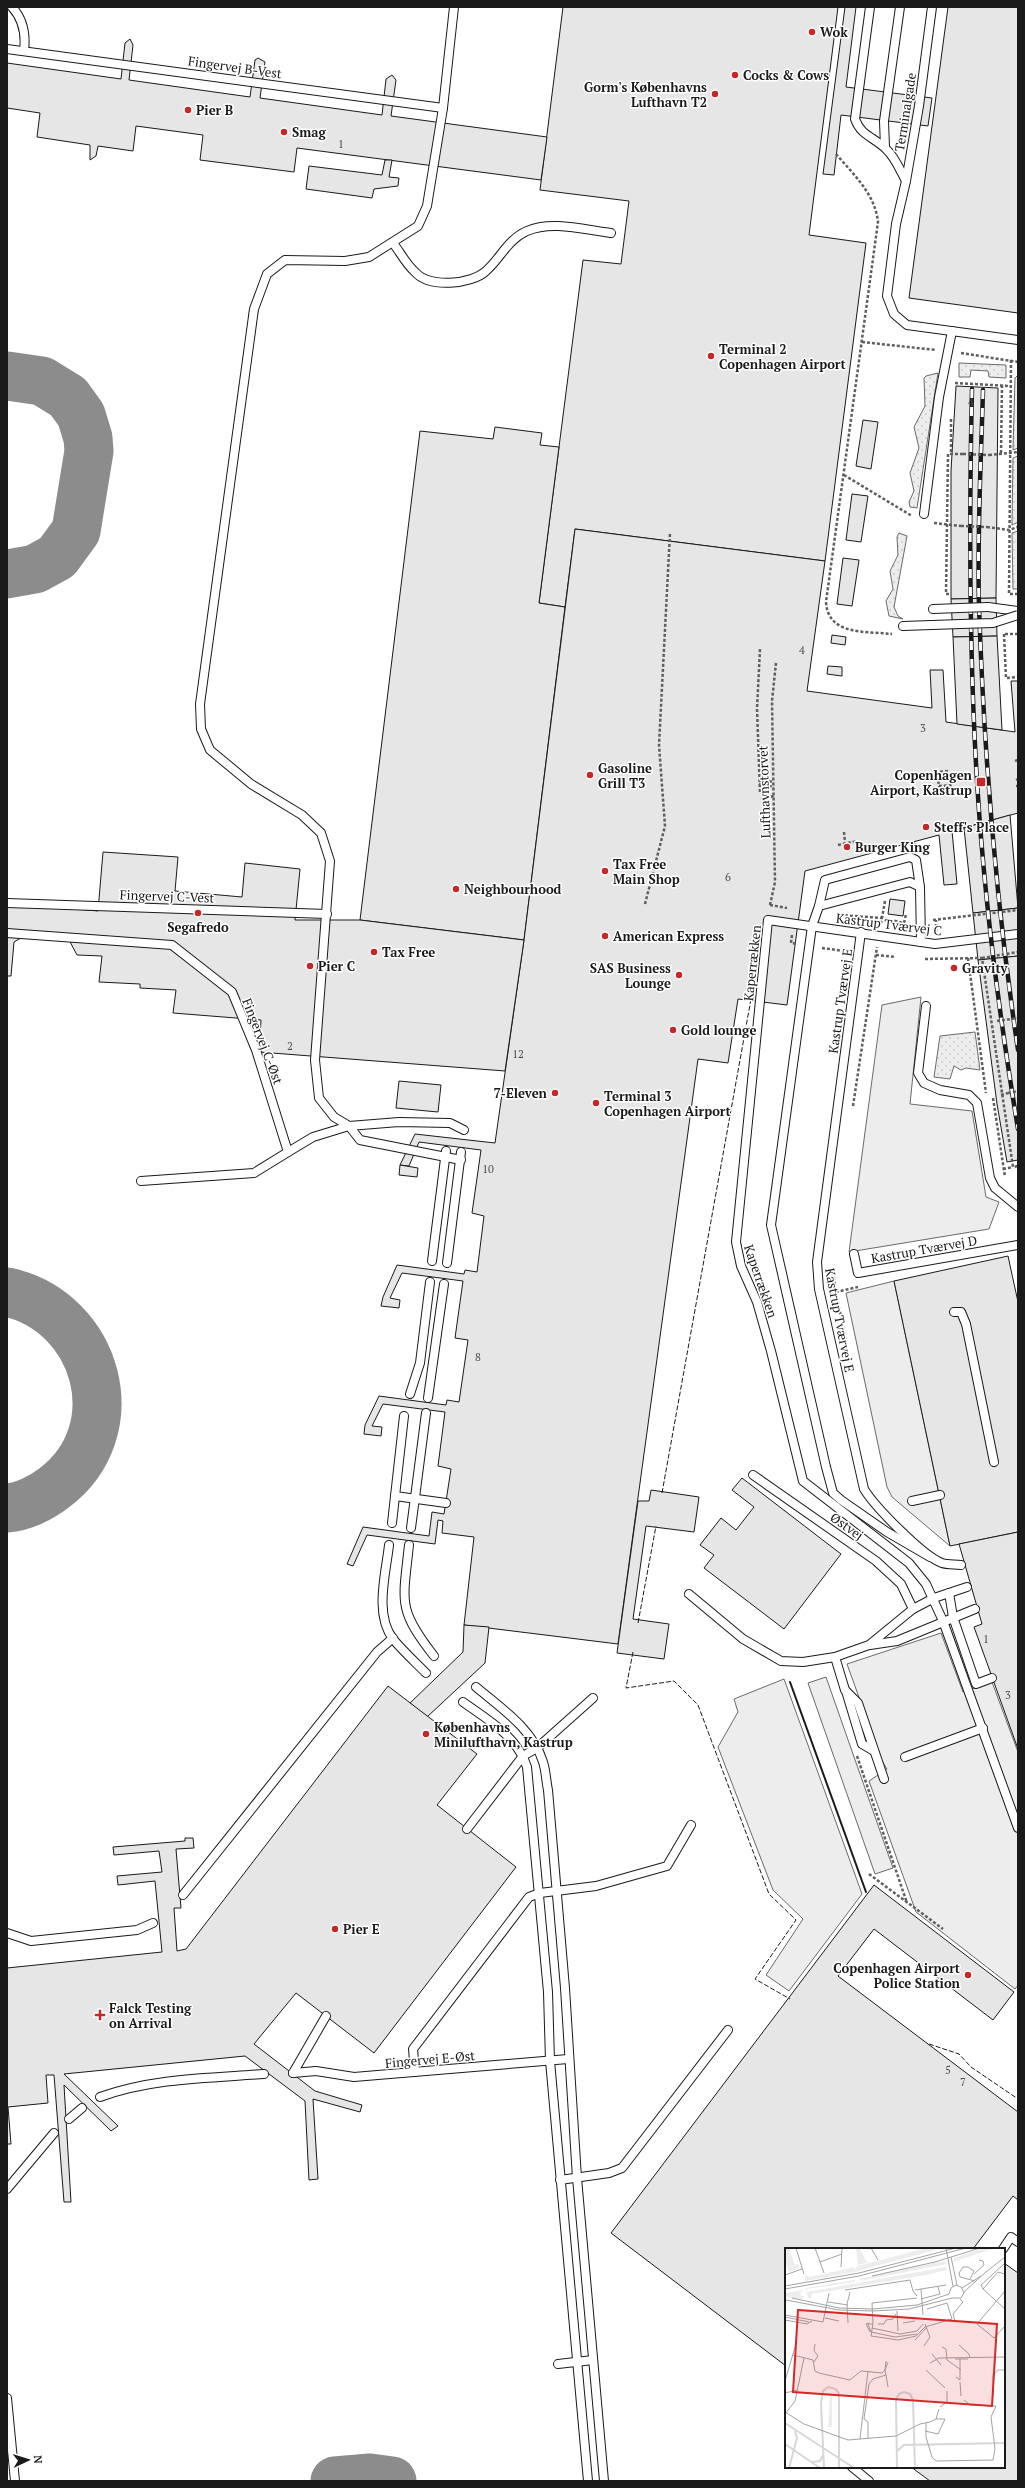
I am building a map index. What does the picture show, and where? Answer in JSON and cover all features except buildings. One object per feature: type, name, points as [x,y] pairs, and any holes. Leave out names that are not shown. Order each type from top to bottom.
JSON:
[{"type":"lane","points":[[12,7],[18,14],[23,26],[24,51]]},
{"type":"lane","points":[[447,1263],[461,1156],[360,1140],[349,1126],[334,1117],[318,1098],[315,1060],[330,861],[321,833],[302,815],[251,784],[210,750],[201,729],[200,704],[254,309],[267,274],[285,260],[345,261],[370,257],[418,226],[427,206],[443,108],[454,7]]},
{"type":"lane","name":"Terminalgade","points":[[870,7],[855,119],[858,128],[864,134],[885,148],[892,156],[906,181]]},
{"type":"lane","name":"Terminalgade","points":[[885,148],[884,121],[900,7]]},
{"type":"lane","name":"Terminalgade","points":[[906,181],[932,7]]},
{"type":"lane","name":"Fingervej B-Vest","points":[[7,49],[443,108]]},
{"type":"lane","points":[[906,181],[896,224],[887,296],[894,314],[907,325],[1018,340]]},
{"type":"lane","points":[[393,243],[415,274],[435,282],[464,283],[486,272],[511,241],[526,231],[545,225],[611,233]]},
{"type":"lane","points":[[921,517],[939,397],[952,331]]},
{"type":"lane","points":[[933,609],[994,607],[1018,611]]},
{"type":"lane","points":[[903,626],[993,623],[1018,615]]},
{"type":"lane","name":"Kaperrækken","points":[[921,942],[920,887],[916,860],[910,857],[825,880],[818,909],[808,925],[772,1225],[833,1493],[887,1532],[930,1557]]},
{"type":"lane","points":[[818,909],[910,882],[920,887]]},
{"type":"lane","name":"Fingervej C-Vest","points":[[7,903],[327,914]]},
{"type":"lane","name":"Kaperrækken","points":[[808,925],[768,920],[736,1242],[741,1266],[757,1302],[771,1351],[803,1481],[908,1563],[926,1584],[934,1598],[943,1621],[1018,1828]]},
{"type":"lane","name":"Kastrup Tværvej C","points":[[808,925],[935,944],[1018,934]]},
{"type":"lane","name":"Kastrup Tværvej E","points":[[861,932],[817,1262],[819,1289],[864,1489],[872,1502],[930,1557],[943,1563],[961,1565]]},
{"type":"lane","name":"Fingervej C-Øst","points":[[7,933],[172,945],[232,992],[256,1050],[288,1152]]},
{"type":"lane","points":[[926,1006],[918,1073],[924,1083],[940,1090],[969,1094],[976,1103],[990,1178],[995,1188],[1018,1207]]},
{"type":"lane","points":[[140,1181],[254,1173],[313,1137],[349,1126],[399,1122],[450,1122],[464,1130]]},
{"type":"lane","points":[[432,1261],[445,1154]]},
{"type":"lane","name":"Kastrup Tværvej D","points":[[854,1254],[858,1273],[1016,1243]]},
{"type":"lane","points":[[410,1394],[420,1363],[430,1282]]},
{"type":"lane","points":[[428,1398],[444,1284]]},
{"type":"lane","points":[[954,1312],[961,1312],[966,1324],[994,1462]]},
{"type":"lane","points":[[412,1528],[426,1413]]},
{"type":"lane","points":[[392,1523],[404,1416]]},
{"type":"lane","name":"Østvej","points":[[753,1475],[876,1561],[901,1584],[913,1609]]},
{"type":"lane","points":[[912,1501],[940,1495]]},
{"type":"lane","points":[[394,1496],[446,1503]]},
{"type":"lane","points":[[389,1545],[382,1604],[387,1625],[392,1638],[426,1673]]},
{"type":"lane","points":[[409,1545],[403,1598],[407,1616],[416,1634],[434,1656]]},
{"type":"lane","points":[[869,1645],[913,1609],[934,1598],[968,1587]]},
{"type":"lane","points":[[949,1593],[953,1617],[976,1684],[992,1678]]},
{"type":"lane","points":[[689,1594],[743,1640],[781,1661],[803,1662],[835,1657],[869,1645],[897,1641],[975,1609]]},
{"type":"lane","points":[[183,1895],[377,1652],[392,1638]]},
{"type":"lane","points":[[835,1657],[862,1744],[874,1751],[884,1779]]},
{"type":"lane","points":[[476,1688],[516,1720],[537,1748],[543,1762],[548,1790],[557,1892],[577,2178],[604,2481]]},
{"type":"lane","points":[[467,1828],[523,1756],[537,1748],[593,1698]]},
{"type":"lane","points":[[463,1702],[504,1732],[523,1756],[531,1792],[548,1992],[550,2061],[588,2481]]},
{"type":"lane","points":[[905,1757],[983,1728]]},
{"type":"lane","points":[[415,2072],[413,2049],[529,1897],[540,1893],[596,1886],[667,1866],[691,1825]]},
{"type":"lane","points":[[7,1933],[31,1941],[137,1930],[153,1923]]},
{"type":"lane","name":"Fingervej E-Øst","points":[[326,2016],[293,2073],[316,2071],[354,2077],[568,2059]]},
{"type":"lane","points":[[560,2180],[577,2178],[622,2168],[728,2030]]},
{"type":"lane","points":[[100,2097],[118,2090],[174,2081],[264,2074]]},
{"type":"lane","points":[[69,2118],[82,2108]]},
{"type":"lane","points":[[7,2190],[54,2133]]},
{"type":"lane","points":[[1004,2248],[1011,2237],[1018,2242]]},
{"type":"lane","points":[[558,2364],[593,2360]]},
{"type":"lane","points":[[7,2398],[15,2481]]},
{"type":"lane","points":[[853,2468],[869,2481]]},
{"type":"path","points":[[830,619],[826,602],[878,222],[877,210],[869,193],[836,154]]},
{"type":"path","points":[[862,342],[948,351],[1018,362]]},
{"type":"path","points":[[1011,360],[1009,594],[1018,594]]},
{"type":"path","points":[[951,389],[953,375]]},
{"type":"path","points":[[951,383],[1010,386]]},
{"type":"path","points":[[1001,453],[1002,386]]},
{"type":"path","points":[[951,416],[951,452]]},
{"type":"path","points":[[954,594],[946,594],[948,454],[988,455],[1018,452]]},
{"type":"path","points":[[844,475],[921,517]]},
{"type":"path","points":[[932,522],[947,525],[988,527],[1009,530],[1018,527]]},
{"type":"path","points":[[645,904],[665,826],[660,745],[670,533]]},
{"type":"path","points":[[1004,634],[1006,678],[1018,677]]},
{"type":"path","points":[[760,649],[757,709],[760,792]]},
{"type":"path","name":"Lufthavnstorvet","points":[[768,920],[775,882],[772,701],[776,663]]},
{"type":"path","points":[[948,771],[937,772],[939,786],[952,785]]},
{"type":"path","points":[[759,780],[774,782]]},
{"type":"path","points":[[759,784],[774,786]]},
{"type":"path","points":[[761,799],[774,796]]},
{"type":"path","points":[[844,832],[845,843]]},
{"type":"path","points":[[838,845],[857,841]]},
{"type":"path","points":[[852,1108],[886,896]]},
{"type":"path","points":[[770,904],[789,908]]},
{"type":"path","points":[[818,909],[882,918],[904,923],[907,913],[936,920],[1018,910]]},
{"type":"path","points":[[824,948],[844,951]]},
{"type":"path","points":[[925,959],[982,958],[1018,952]]},
{"type":"path","points":[[876,954],[896,957]]},
{"type":"path","points":[[968,958],[986,1095]]},
{"type":"path","points":[[982,958],[1013,1167]]},
{"type":"path","points":[[991,1022],[1018,1018]]},
{"type":"path","points":[[1001,1094],[1018,1091]]},
{"type":"path","points":[[993,1098],[1006,1184],[998,1170]]},
{"type":"path","points":[[1004,1169],[1018,1166]]},
{"type":"path","points":[[831,1264],[847,1346]]},
{"type":"path","points":[[836,1292],[859,1287]]},
{"type":"path","points":[[854,1749],[908,1903]]},
{"type":"path","points":[[869,1874],[943,1929]]},
{"type":"shaded area","points":[[959,363],[1006,365],[1006,378],[989,377],[988,371],[971,370],[970,377],[959,377]]},
{"type":"shaded area","points":[[938,373],[917,508],[910,507],[909,502],[914,491],[910,473],[919,448],[914,427],[925,406],[924,378],[926,376]]},
{"type":"shaded area","points":[[1018,375],[1018,448],[1013,450],[1015,378]]},
{"type":"shaded area","points":[[1018,456],[1018,522],[1012,525],[1013,458]]},
{"type":"shaded area","points":[[1018,531],[1018,589],[1013,589],[1012,533]]},
{"type":"shaded area","points":[[899,533],[907,536],[894,607],[898,616],[903,619],[889,616],[886,601],[893,589],[890,571],[898,555],[897,537]]},
{"type":"shaded area","points":[[921,997],[910,1104],[972,1111],[986,1197],[999,1202],[989,1229],[849,1252],[882,1005]]},
{"type":"shaded area","points":[[975,1032],[980,1070],[966,1068],[961,1070],[954,1066],[950,1079],[934,1077],[940,1036]]},
{"type":"shaded area","points":[[894,1281],[950,1546],[892,1497],[887,1487],[846,1293]]},
{"type":"shaded area","points":[[941,1633],[963,1692],[992,1682],[1018,1752],[1018,1985],[1015,1989],[916,1912],[869,1781],[887,1769],[882,1761],[847,1664]]},
{"type":"shaded area","points":[[826,1677],[893,1868],[875,1874],[808,1683]]},
{"type":"shaded area","points":[[784,1679],[862,1894],[789,1991],[766,1975],[803,1919],[773,1890],[718,1747],[738,1712],[734,1699]]},
{"type":"taxiway","points":[[7,376],[42,381],[68,397],[81,415],[88,438],[89,451],[76,531],[57,557],[35,569],[7,574]]},
{"type":"taxiway","points":[[7,1292],[38,1304],[64,1323],[82,1348],[94,1376],[97,1406],[92,1436],[78,1464],[54,1488],[43,1495],[25,1504],[7,1508]]},
{"type":"taxiway","points":[[335,2481],[370,2478],[392,2481]]},
{"type":"railway","points":[[972,389],[970,585],[972,683],[977,781],[993,956],[1018,1129]]},
{"type":"railway","points":[[983,390],[978,552],[981,662],[997,884],[1018,1050]]},
{"type":"fence","points":[[662,1493],[751,999]]},
{"type":"fence","points":[[638,1623],[656,1526]]},
{"type":"fence","points":[[633,1652],[626,1688],[674,1681],[698,1705],[769,1894],[796,1920],[755,1979],[790,1999]]},
{"type":"fence","points":[[929,2044],[959,2054],[971,2067],[1018,2099]]},
{"type":"wall","points":[[790,1682],[866,1892]]},
{"type":"place","name":"Wok","points":[[812,32]]},
{"type":"place","name":"Cocks & Cows","points":[[735,75]]},
{"type":"place","name":"Gorm's Københavns Lufthavn T2","points":[[715,94]]},
{"type":"place","name":"Pier B","points":[[188,110]]},
{"type":"place","name":"Smag","points":[[284,132]]},
{"type":"place","name":"Terminal 2 Copenhagen Airport","points":[[711,356]]},
{"type":"place","name":"Gasoline Grill T3","points":[[590,775]]},
{"type":"place","name":"Copenhagen Airport, Kastrup","points":[[981,782]]},
{"type":"place","name":"Steff's Place","points":[[926,827]]},
{"type":"place","name":"Burger King","points":[[847,847]]},
{"type":"place","name":"Tax Free Main Shop","points":[[605,871]]},
{"type":"place","name":"Neighbourhood","points":[[456,889]]},
{"type":"place","name":"Segafredo","points":[[198,913]]},
{"type":"place","name":"American Express","points":[[605,936]]},
{"type":"place","name":"Tax Free","points":[[374,952]]},
{"type":"place","name":"Pier C","points":[[310,966]]},
{"type":"place","name":"Gravity","points":[[954,968]]},
{"type":"place","name":"SAS Business Lounge","points":[[679,975]]},
{"type":"place","name":"Gold lounge","points":[[673,1030]]},
{"type":"place","name":"7-Eleven","points":[[555,1093]]},
{"type":"place","name":"Terminal 3 Copenhagen Airport","points":[[596,1103]]},
{"type":"place","name":"Københavns Minilufthavn, Kastrup","points":[[426,1734]]},
{"type":"place","name":"Pier E","points":[[335,1929]]},
{"type":"place","name":"Copenhagen Airport Police Station","points":[[968,1975]]},
{"type":"place","name":"Falck Testing on Arrival","points":[[100,2015]]}]
